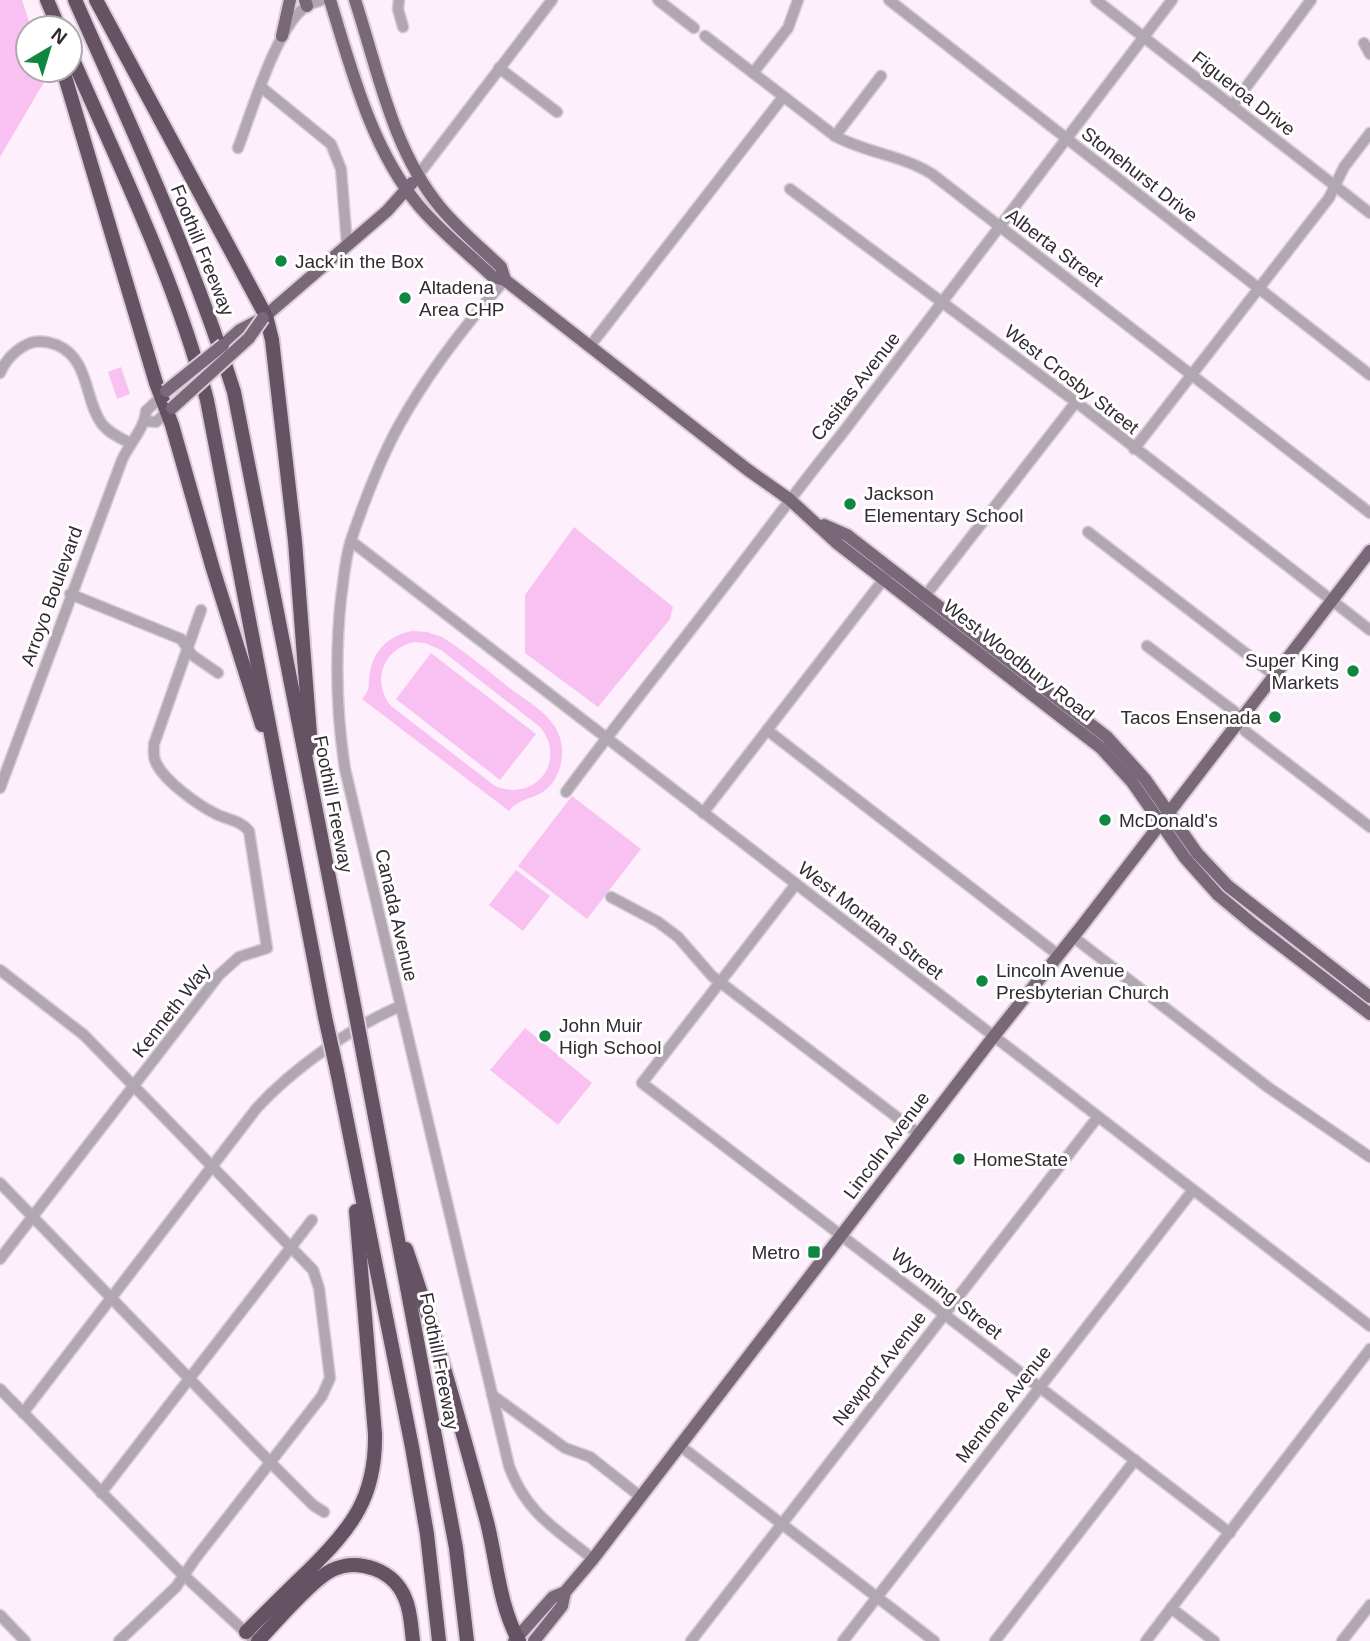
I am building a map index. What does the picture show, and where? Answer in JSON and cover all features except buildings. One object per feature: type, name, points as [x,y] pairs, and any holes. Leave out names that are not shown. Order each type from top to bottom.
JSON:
[{"type":"highway","name":"Foothill Freeway","points":[[75,0],[160,192],[213,324],[234,392],[353,1000],[456,1548],[467,1641]]},
{"type":"highway","points":[[96,0],[265,317],[272,340],[295,541],[314,809]]},
{"type":"highway","points":[[67,84],[156,383],[170,410],[213,569],[284,795]]},
{"type":"highway","points":[[83,84],[166,274],[191,343],[218,453],[351,1150],[423,1509],[439,1641]]},
{"type":"highway","points":[[253,1638],[341,1538],[363,1502],[374,1468],[376,1446],[373,1398],[351,1150]]},
{"type":"highway","points":[[390,1205],[436,1338],[487,1525],[504,1605],[517,1640]]},
{"type":"highway","points":[[253,1638],[324,1575],[349,1565],[375,1569],[394,1582],[408,1605],[413,1641]]},
{"type":"main road","points":[[282,36],[290,0]]},
{"type":"main road","name":"West Woodbury Road","points":[[330,0],[380,144],[419,206],[466,252],[494,277],[505,280],[789,499],[838,544],[887,574],[1101,748],[1228,886],[1370,997]]},
{"type":"main road","name":"West Woodbury Road","points":[[355,0],[394,124],[408,156],[440,207],[501,267],[505,280]]},
{"type":"main road","points":[[170,410],[249,338],[265,317],[387,211],[419,174]]},
{"type":"main road","name":"Arroyo Boulevard","points":[[164,394],[240,330],[265,317]]},
{"type":"main road","name":"Lincoln Avenue","points":[[517,1640],[553,1597],[565,1592],[593,1559],[1370,551]]},
{"type":"main road","name":"West Woodbury Road","points":[[1165,818],[1185,858],[1218,895],[1370,1014]]},
{"type":"main road","name":"Lincoln Avenue","points":[[534,1641],[562,1606],[565,1592]]},
{"type":"street","points":[[238,148],[282,36],[306,3],[323,0]]},
{"type":"street","points":[[399,0],[398,9],[403,27]]},
{"type":"street","points":[[419,174],[552,0]]},
{"type":"street","points":[[658,0],[694,28]]},
{"type":"street","points":[[753,73],[788,28],[798,0]]},
{"type":"street","name":"Stonehurst Drive","points":[[889,0],[1370,375]]},
{"type":"street","name":"Figueroa Drive","points":[[1096,0],[1370,213]]},
{"type":"street","name":"Casitas Avenue","points":[[566,792],[1172,0]]},
{"type":"street","points":[[1232,106],[1311,0]]},
{"type":"street","name":"Alberta Street","points":[[705,36],[835,136],[851,145],[918,165],[1370,513]]},
{"type":"street","points":[[1364,43],[1370,54]]},
{"type":"street","points":[[499,68],[557,112]]},
{"type":"street","points":[[835,136],[881,76]]},
{"type":"street","points":[[261,87],[331,145],[341,169],[347,245]]},
{"type":"street","points":[[590,346],[783,97]]},
{"type":"street","points":[[1134,449],[1329,198],[1344,167],[1370,133]]},
{"type":"street","name":"West Crosby Street","points":[[790,189],[1076,402],[1370,630]]},
{"type":"street","name":"Canada Avenue","points":[[505,280],[439,364],[398,428],[375,476],[351,541],[338,632],[339,730],[348,781],[509,1466],[521,1493],[537,1515],[593,1559]]},
{"type":"street","points":[[0,373],[6,360],[30,343],[50,342],[64,348],[80,368],[101,423],[113,434],[130,443]]},
{"type":"street","name":"Arroyo Boulevard","points":[[0,788],[70,594],[130,443],[145,421],[146,411],[164,394]]},
{"type":"street","points":[[921,601],[1076,402]]},
{"type":"street","points":[[145,421],[156,422],[170,410]]},
{"type":"street","points":[[1088,532],[1274,675]]},
{"type":"street","name":"West Montana Street","points":[[351,541],[1370,1326]]},
{"type":"street","points":[[703,813],[887,574]]},
{"type":"street","points":[[70,594],[181,639],[192,655],[218,673]]},
{"type":"street","name":"Kenneth Way","points":[[0,1259],[219,975],[239,957],[267,948],[249,831],[243,824],[204,806],[163,775],[153,758],[155,744],[201,610]]},
{"type":"street","points":[[1147,646],[1235,712],[1245,731],[1370,827]]},
{"type":"street","points":[[767,730],[1057,954]]},
{"type":"street","points":[[721,982],[796,884]]},
{"type":"street","points":[[611,897],[658,922],[678,937],[712,976],[919,1134]]},
{"type":"street","points":[[1072,936],[1269,1088],[1370,1157]]},
{"type":"street","points":[[0,970],[84,1035],[317,1277],[330,1378],[327,1387],[176,1587],[119,1641]]},
{"type":"street","name":"Wyoming Street","points":[[721,982],[642,1083],[1230,1532]]},
{"type":"street","points":[[23,1413],[275,1087],[372,1018],[401,1006]]},
{"type":"street","name":"Newport Avenue","points":[[691,1641],[1097,1118]]},
{"type":"street","points":[[0,1183],[270,1462],[313,1505],[324,1512]]},
{"type":"street","name":"Mentone Avenue","points":[[843,1641],[1193,1190]]},
{"type":"street","points":[[101,1493],[312,1220]]},
{"type":"street","points":[[1146,1641],[1370,1349]]},
{"type":"street","points":[[0,1390],[183,1576],[253,1638]]},
{"type":"street","points":[[492,1395],[565,1448],[590,1457],[641,1497]]},
{"type":"street","points":[[679,1445],[934,1641]]},
{"type":"street","points":[[995,1641],[1135,1460]]},
{"type":"street","points":[[1342,1641],[1370,1605]]},
{"type":"street","points":[[1171,1608],[1214,1641]]},
{"type":"street","points":[[0,1615],[25,1641]]},
{"type":"shaded area","points":[[0,0],[22,0],[26,14],[14,14],[14,84],[43,84],[0,157]]},
{"type":"shaded area","points":[[121,367],[130,394],[117,399],[108,372]]},
{"type":"shaded area","points":[[574,527],[673,607],[670,619],[598,707],[525,653],[525,595]]},
{"type":"shaded area","points":[[427,632],[442,637],[546,716],[558,733],[562,753],[558,773],[550,786],[509,811],[362,699],[368,689],[375,657],[390,640],[404,633]],"holes":[[[414,642],[425,643],[441,650],[540,727],[548,740],[549,765],[543,776],[534,784],[523,789],[510,790],[495,786],[391,706],[382,686],[383,667],[395,651],[403,646]]]},
{"type":"shaded area","points":[[431,653],[536,734],[500,780],[396,699]]},
{"type":"shaded area","points":[[572,796],[641,849],[587,919],[518,866]]},
{"type":"shaded area","points":[[516,870],[550,896],[523,931],[489,905]]},
{"type":"shaded area","points":[[525,1028],[592,1083],[558,1125],[490,1070]]},
{"type":"place","name":"Jack in the Box","points":[[281,261]]},
{"type":"place","name":"Altadena Area CHP","points":[[405,298]]},
{"type":"place","name":"Jackson Elementary School","points":[[850,504]]},
{"type":"place","name":"Super King Markets","points":[[1353,671]]},
{"type":"place","name":"Tacos Ensenada","points":[[1275,717]]},
{"type":"place","name":"McDonald's","points":[[1105,820]]},
{"type":"place","name":"Lincoln Avenue Presbyterian Church","points":[[982,981]]},
{"type":"place","name":"John Muir High School","points":[[545,1036]]},
{"type":"place","name":"HomeState","points":[[959,1159]]},
{"type":"place","name":"Metro","points":[[814,1252]]}]
